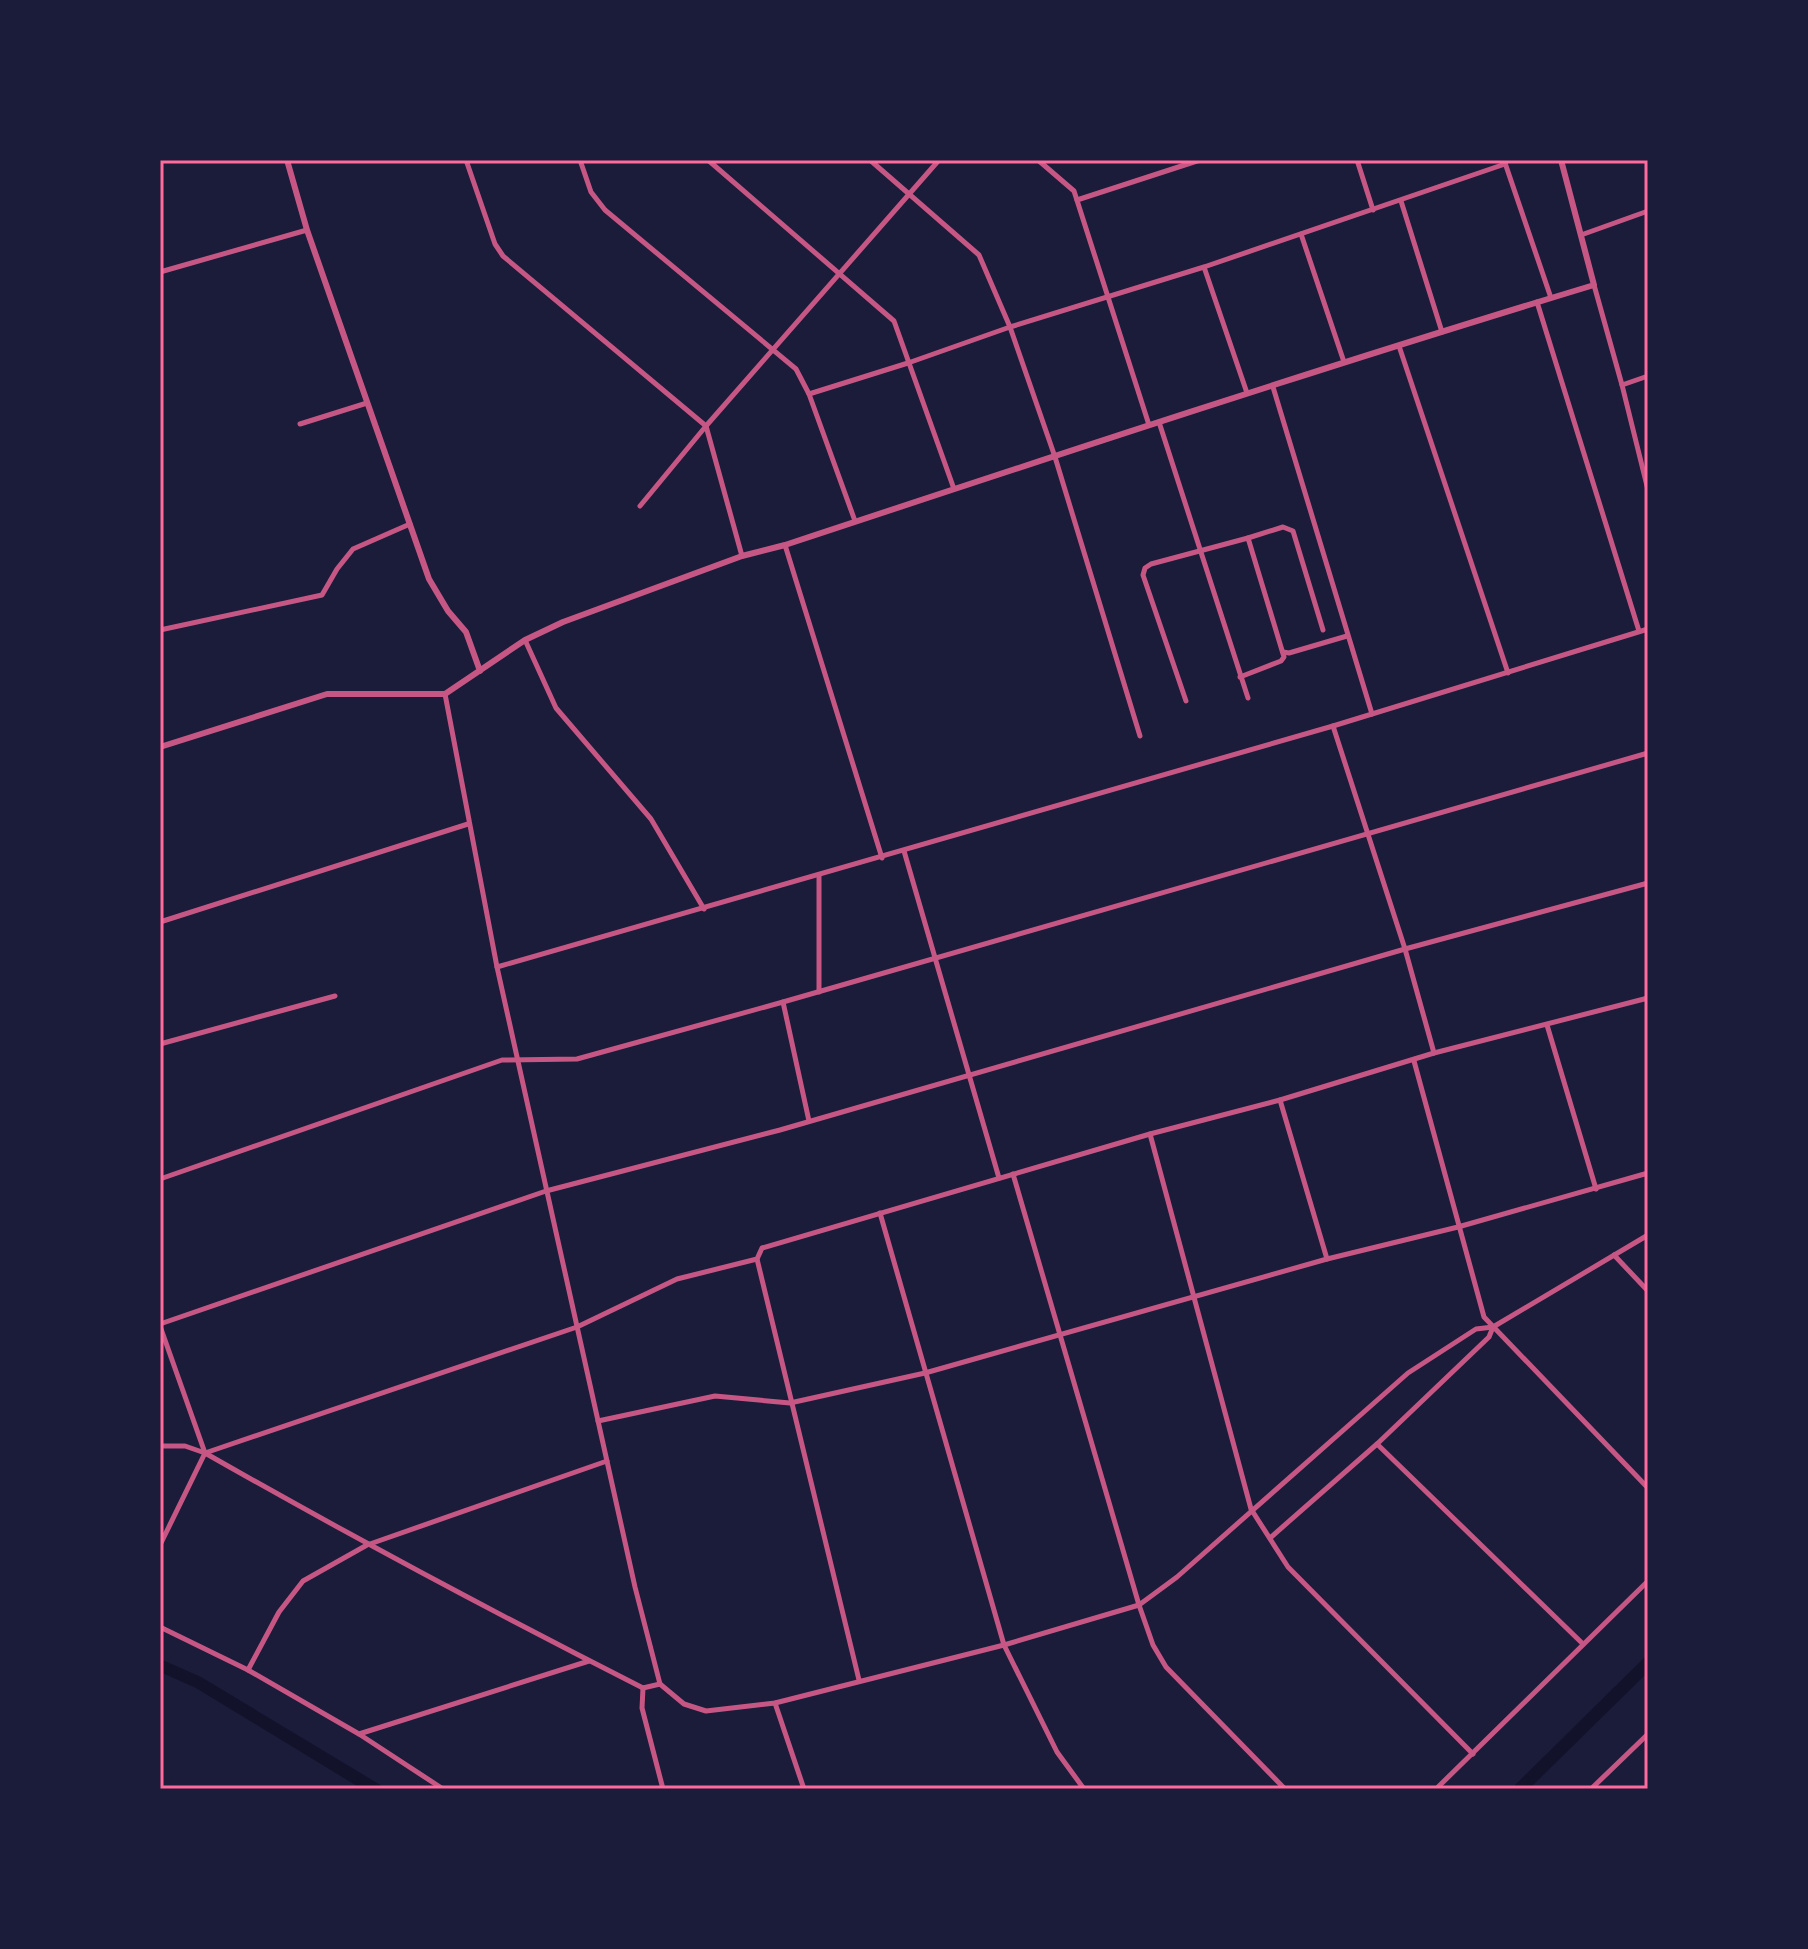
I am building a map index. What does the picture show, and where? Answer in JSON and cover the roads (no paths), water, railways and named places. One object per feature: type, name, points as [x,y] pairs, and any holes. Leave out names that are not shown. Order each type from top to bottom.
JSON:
[{"type":"street","points":[[287,160],[307,230],[429,579],[448,611],[466,632],[480,671]]},
{"type":"street","points":[[466,160],[495,244],[503,256],[706,426],[742,556]]},
{"type":"street","points":[[580,160],[591,192],[605,210],[796,369],[809,394],[855,521]]},
{"type":"street","points":[[708,160],[894,321],[954,489]]},
{"type":"street","points":[[870,160],[976,250],[1010,327],[1055,457],[1140,736]]},
{"type":"street","points":[[640,506],[939,160]]},
{"type":"street","points":[[1038,160],[1071,188],[1077,200],[1149,425]]},
{"type":"street","points":[[1077,200],[1200,160]]},
{"type":"street","points":[[1357,160],[1373,210]]},
{"type":"street","points":[[1561,160],[1648,490]]},
{"type":"street","points":[[809,394],[1204,267],[1401,201],[1505,162],[1551,298]]},
{"type":"street","points":[[1401,201],[1442,332]]},
{"type":"street","points":[[1581,235],[1648,211]]},
{"type":"street","points":[[160,272],[307,230]]},
{"type":"street","points":[[1301,234],[1344,362]]},
{"type":"street","points":[[1204,267],[1247,393]]},
{"type":"street","points":[[160,747],[320,696],[445,694],[525,640],[563,622],[742,556],[785,545],[1247,393],[1594,285]]},
{"type":"street","points":[[1537,302],[1639,631]]},
{"type":"street","points":[[1399,346],[1508,673]]},
{"type":"street","points":[[1622,385],[1648,376]]},
{"type":"street","points":[[1273,387],[1372,714]]},
{"type":"street","points":[[300,424],[367,403]]},
{"type":"street","points":[[1159,422],[1248,698]]},
{"type":"street","points":[[160,630],[322,595],[353,549],[410,524]]},
{"type":"street","points":[[1186,701],[1143,575],[1145,568],[1151,564],[1283,527],[1293,531],[1323,630]]},
{"type":"street","points":[[1240,677],[1281,661],[1283,652],[1248,538]]},
{"type":"street","points":[[785,545],[882,858]]},
{"type":"street","points":[[497,967],[1333,726],[1648,629]]},
{"type":"street","points":[[1283,652],[1289,653],[1347,636]]},
{"type":"street","points":[[525,640],[556,708],[651,819],[704,909]]},
{"type":"street","points":[[445,694],[497,967],[635,1587],[660,1684],[684,1704],[706,1711],[775,1703],[1004,1645],[1139,1605],[1177,1577],[1408,1373],[1476,1329],[1493,1327],[1648,1235]]},
{"type":"street","points":[[1333,726],[1405,949],[1434,1053]]},
{"type":"street","points":[[160,1179],[502,1060],[577,1059],[1648,753]]},
{"type":"street","points":[[160,922],[468,824]]},
{"type":"street","points":[[904,851],[999,1178]]},
{"type":"street","points":[[819,875],[819,992]]},
{"type":"street","points":[[205,1453],[160,1325],[546,1191],[809,1121],[1405,949],[1648,883]]},
{"type":"street","points":[[160,1044],[335,996]]},
{"type":"street","points":[[859,1680],[757,1259],[762,1248],[1434,1053],[1648,998]]},
{"type":"street","points":[[783,1002],[809,1121]]},
{"type":"street","points":[[1547,1025],[1596,1189]]},
{"type":"street","points":[[1414,1061],[1484,1317],[1648,1488]]},
{"type":"street","points":[[1280,1100],[1327,1259]]},
{"type":"street","points":[[1150,1134],[1251,1509],[1288,1567],[1473,1754]]},
{"type":"street","points":[[598,1421],[715,1396],[790,1403],[925,1373],[1327,1259],[1458,1227],[1648,1173]]},
{"type":"street","points":[[1013,1174],[1058,1334],[1153,1645],[1166,1667],[1285,1789]]},
{"type":"street","points":[[880,1213],[1004,1645],[1057,1752],[1084,1789]]},
{"type":"street","points":[[1614,1255],[1648,1291]]},
{"type":"street","points":[[160,1545],[205,1453],[577,1327],[677,1279],[757,1259]]},
{"type":"street","points":[[1270,1538],[1377,1444],[1489,1337],[1493,1327]]},
{"type":"street","points":[[1377,1444],[1583,1644]]},
{"type":"street","points":[[160,1446],[185,1446],[205,1453],[367,1545],[643,1688],[660,1684]]},
{"type":"street","points":[[248,1670],[279,1612],[303,1581],[367,1545],[607,1461]]},
{"type":"street","points":[[1436,1789],[1648,1581]]},
{"type":"street","points":[[160,1627],[248,1670],[359,1734],[443,1789]]},
{"type":"street","points":[[359,1734],[590,1661]]},
{"type":"street","points":[[643,1688],[642,1708],[662,1789]]},
{"type":"street","points":[[775,1703],[804,1789]]},
{"type":"street","points":[[1591,1789],[1648,1734]]}]
